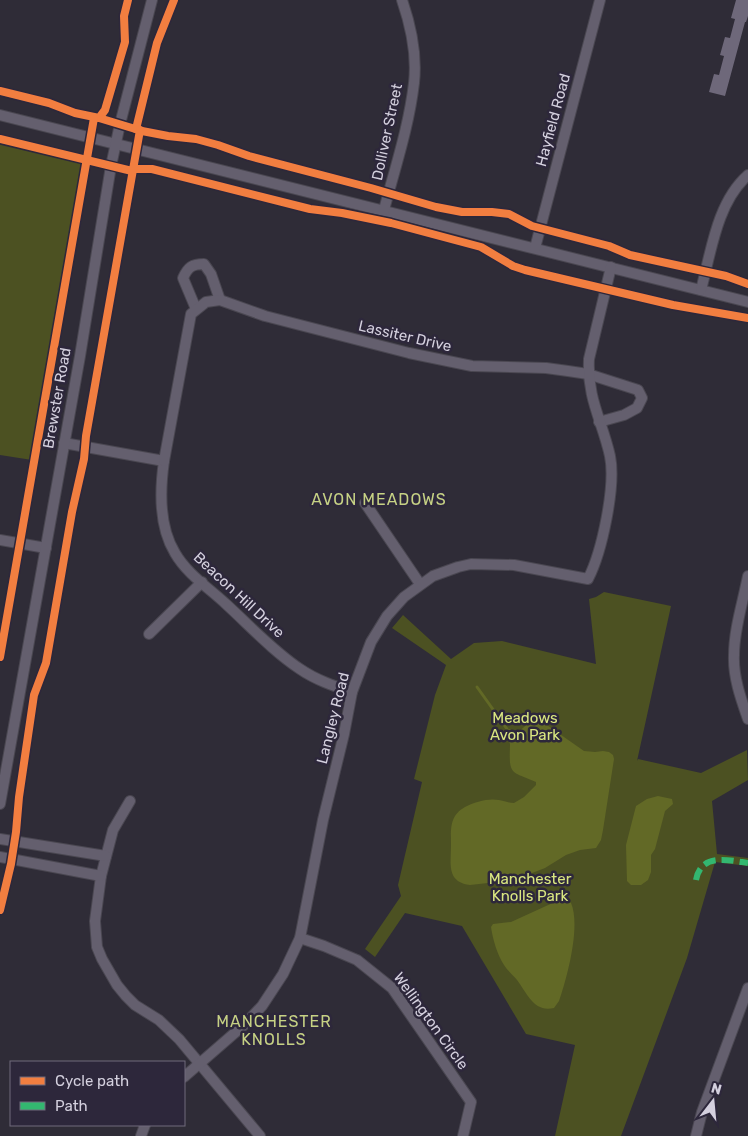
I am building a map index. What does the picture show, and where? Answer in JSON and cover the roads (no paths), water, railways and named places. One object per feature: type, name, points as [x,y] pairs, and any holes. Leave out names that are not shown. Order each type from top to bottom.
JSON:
[{"type":"street","name":"Brewster Road","points":[[0,804],[117,144],[152,0]]},
{"type":"street","name":"Dolliver Street","points":[[384,210],[409,112],[414,82],[412,39],[402,0]]},
{"type":"street","name":"Hayfield Road","points":[[535,248],[600,0]]},
{"type":"street","points":[[0,114],[748,302]]},
{"type":"street","points":[[701,290],[717,228],[727,202],[736,187],[748,175]]},
{"type":"street","points":[[64,443],[164,461],[192,314],[206,302],[220,300],[211,274],[204,264],[193,264],[187,269],[183,278],[196,309]]},
{"type":"street","name":"Langley Road","points":[[185,1076],[246,1024],[262,1006],[284,974],[300,938],[323,820],[352,692],[371,642],[387,616],[404,597],[420,584],[433,576],[458,567],[487,564],[514,565],[588,579],[593,569],[602,534],[612,474],[610,456],[593,403],[588,374],[589,359],[611,267]]},
{"type":"street","name":"Lassiter Drive","points":[[220,300],[265,316],[458,364],[546,368],[588,374]]},
{"type":"street","points":[[588,374],[638,390],[642,398],[637,408],[599,422]]},
{"type":"street","name":"Beacon Hill Drive","points":[[164,461],[160,485],[161,505],[168,538],[174,553],[187,570],[299,669],[329,685],[352,692]]},
{"type":"street","points":[[365,503],[420,584]]},
{"type":"street","points":[[0,540],[46,548]]},
{"type":"street","points":[[748,576],[745,606],[735,634],[734,656],[736,678],[748,719]]},
{"type":"street","points":[[149,634],[202,582]]},
{"type":"street","points":[[130,801],[113,830],[101,876],[95,928],[97,947],[105,966],[126,996],[135,1005],[159,1020],[179,1039],[260,1136]]},
{"type":"street","points":[[0,839],[106,856]]},
{"type":"street","points":[[52,867],[56,848]]},
{"type":"street","points":[[0,857],[101,876]]},
{"type":"street","name":"Wellington Circle","points":[[300,938],[357,960],[392,988],[471,1102],[463,1136]]},
{"type":"street","points":[[696,1136],[702,1112],[748,988]]},
{"type":"waterway","points":[[477,687],[507,729]]},
{"type":"district","name":"AVON MEADOWS","points":[[379,499]]},
{"type":"district","name":"MANCHESTER KNOLLS","points":[[274,1030]]},
{"type":"park label","name":"Meadows Avon Park","points":[[525,726]]},
{"type":"park label","name":"Manchester Knolls Park","points":[[530,888]]}]
